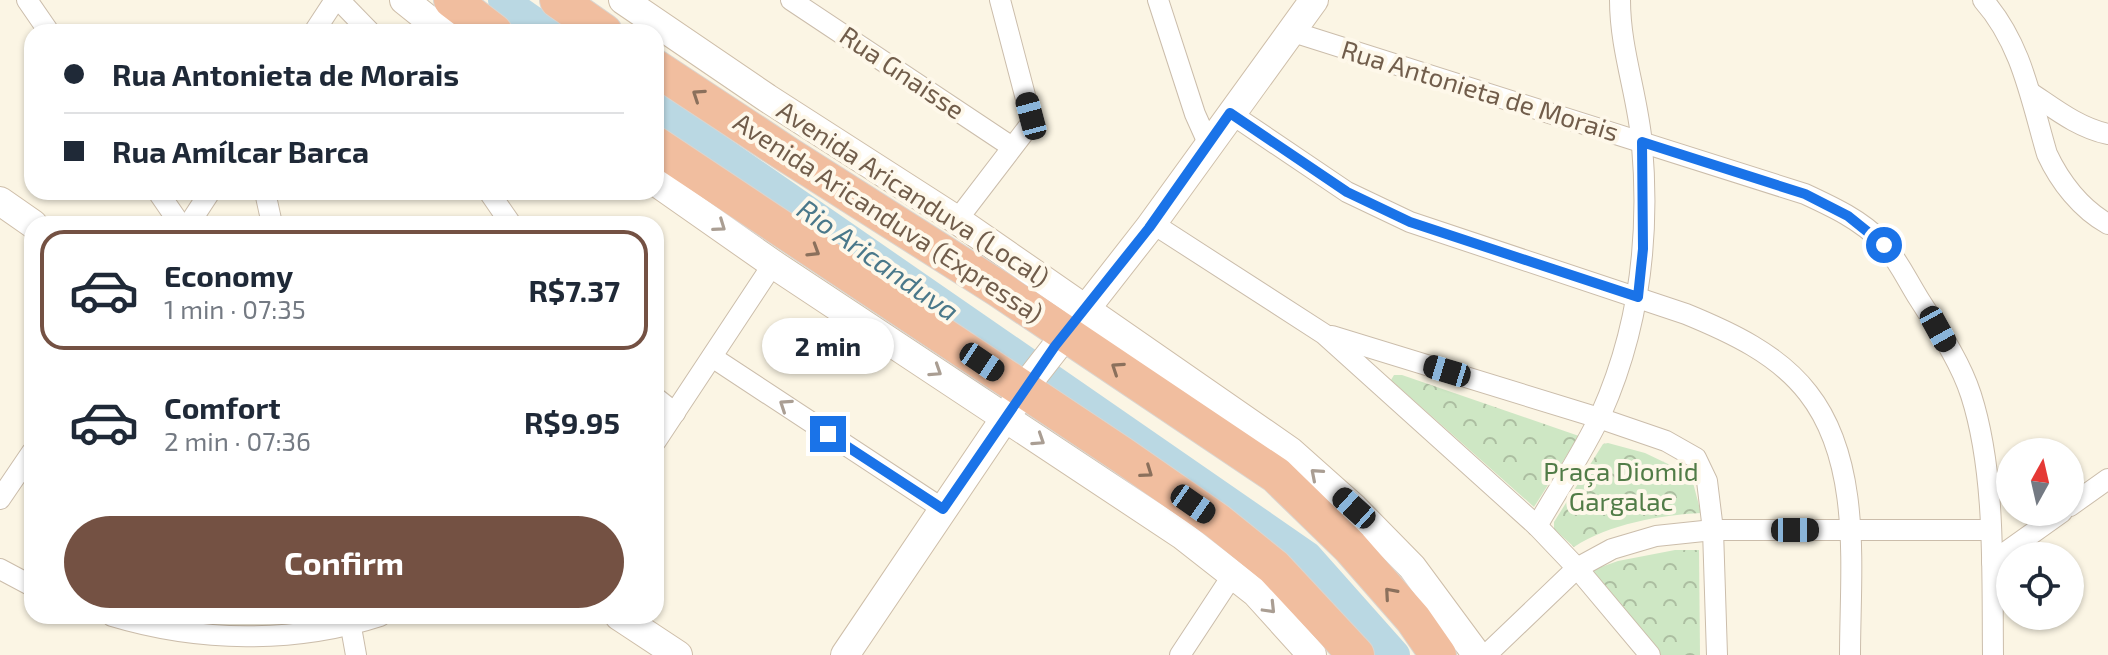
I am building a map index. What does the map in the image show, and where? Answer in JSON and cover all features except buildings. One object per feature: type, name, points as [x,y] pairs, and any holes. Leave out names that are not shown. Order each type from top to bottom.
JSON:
[{"type":"highway","points":[[452,0],[484,24]]},
{"type":"highway","points":[[558,0],[592,24]]},
{"type":"highway","name":"Avenida Aricanduva (Expressa)","points":[[664,73],[1068,329],[1276,475],[1350,547],[1413,619],[1438,655]]},
{"type":"highway","points":[[664,150],[1020,394],[1217,521],[1283,576],[1356,655]]},
{"type":"main road","points":[[404,0],[434,24]]},
{"type":"main road","name":"Avenida Aricanduva (Local)","points":[[623,0],[658,24]]},
{"type":"main road","points":[[845,655],[1020,394],[1152,223],[1314,0]]},
{"type":"main road","name":"Avenida Aricanduva (Local)","points":[[664,28],[957,220],[1068,329],[1290,451],[1412,567],[1477,655]]},
{"type":"main road","points":[[664,188],[773,264],[1020,394],[1182,535],[1234,573],[1312,655]]},
{"type":"main road","points":[[0,201],[24,218]]},
{"type":"main road","points":[[630,624],[665,650]]},
{"type":"street","points":[[27,0],[44,24]]},
{"type":"street","points":[[320,24],[337,0],[362,24]]},
{"type":"street","name":"Rua Gnaisse","points":[[791,0],[1012,147]]},
{"type":"street","points":[[957,220],[1032,122],[1000,0]]},
{"type":"street","points":[[1158,0],[1195,114],[1208,143]]},
{"type":"street","points":[[1537,526],[1599,418],[1619,369],[1638,297],[1643,249],[1642,142],[1623,43],[1620,0]]},
{"type":"street","points":[[1983,0],[2009,36],[2023,66],[2047,154],[2054,168],[2080,203],[2108,224]]},
{"type":"street","name":"Rua Antonieta de Morais","points":[[1290,31],[1805,194],[1848,216],[1884,245],[1938,329],[1971,393],[1982,440],[1991,530],[1993,655]]},
{"type":"street","points":[[2031,93],[2066,117],[2108,134]]},
{"type":"street","points":[[1230,113],[1347,192],[1410,222],[1638,297],[1728,331],[1762,352],[1808,393],[1830,429],[1842,465],[1850,531],[1850,655]]},
{"type":"street","points":[[1152,223],[1324,334],[1537,526],[1577,568],[1650,655]]},
{"type":"street","points":[[664,429],[773,264]]},
{"type":"street","points":[[1324,334],[1599,418],[1666,441],[1696,458],[1707,481],[1713,530],[1717,655]]},
{"type":"street","points":[[712,357],[943,509]]},
{"type":"street","points":[[664,404],[675,413]]},
{"type":"street","points":[[0,499],[24,464]]},
{"type":"street","points":[[2084,496],[2108,479]]},
{"type":"street","points":[[1992,562],[2042,526]]},
{"type":"street","points":[[1486,655],[1577,568],[1612,549],[1656,536],[1713,530],[1991,530]]},
{"type":"street","points":[[0,569],[24,582]]},
{"type":"street","points":[[1180,655],[1234,573]]},
{"type":"street","points":[[150,624],[183,631],[254,637],[297,634],[334,624]]},
{"type":"street","points":[[350,624],[356,655]]},
{"type":"green space","points":[[1394,375],[1402,375],[1579,436],[1534,507],[1391,380]]},
{"type":"green space","name":"Praça Diomid Gargalac","points":[[1603,444],[1645,453],[1691,475],[1701,513],[1635,522],[1603,532],[1574,547],[1554,529],[1554,522]]},
{"type":"green space","name":"Praça Diomid Gargalac","points":[[1675,550],[1699,550],[1700,655],[1656,655],[1587,572],[1618,561]]},
{"type":"waterway","name":"Rio Aricanduva","points":[[503,0],[538,24]]},
{"type":"waterway","name":"Rio Aricanduva","points":[[664,112],[1307,556],[1395,655]]},
{"type":"route","points":[[828,434],[943,509],[1023,390],[1084,307],[1149,228],[1230,113],[1347,192],[1410,222],[1638,297],[1643,249],[1642,142],[1805,194],[1848,216],[1868,229],[1884,245]]}]
